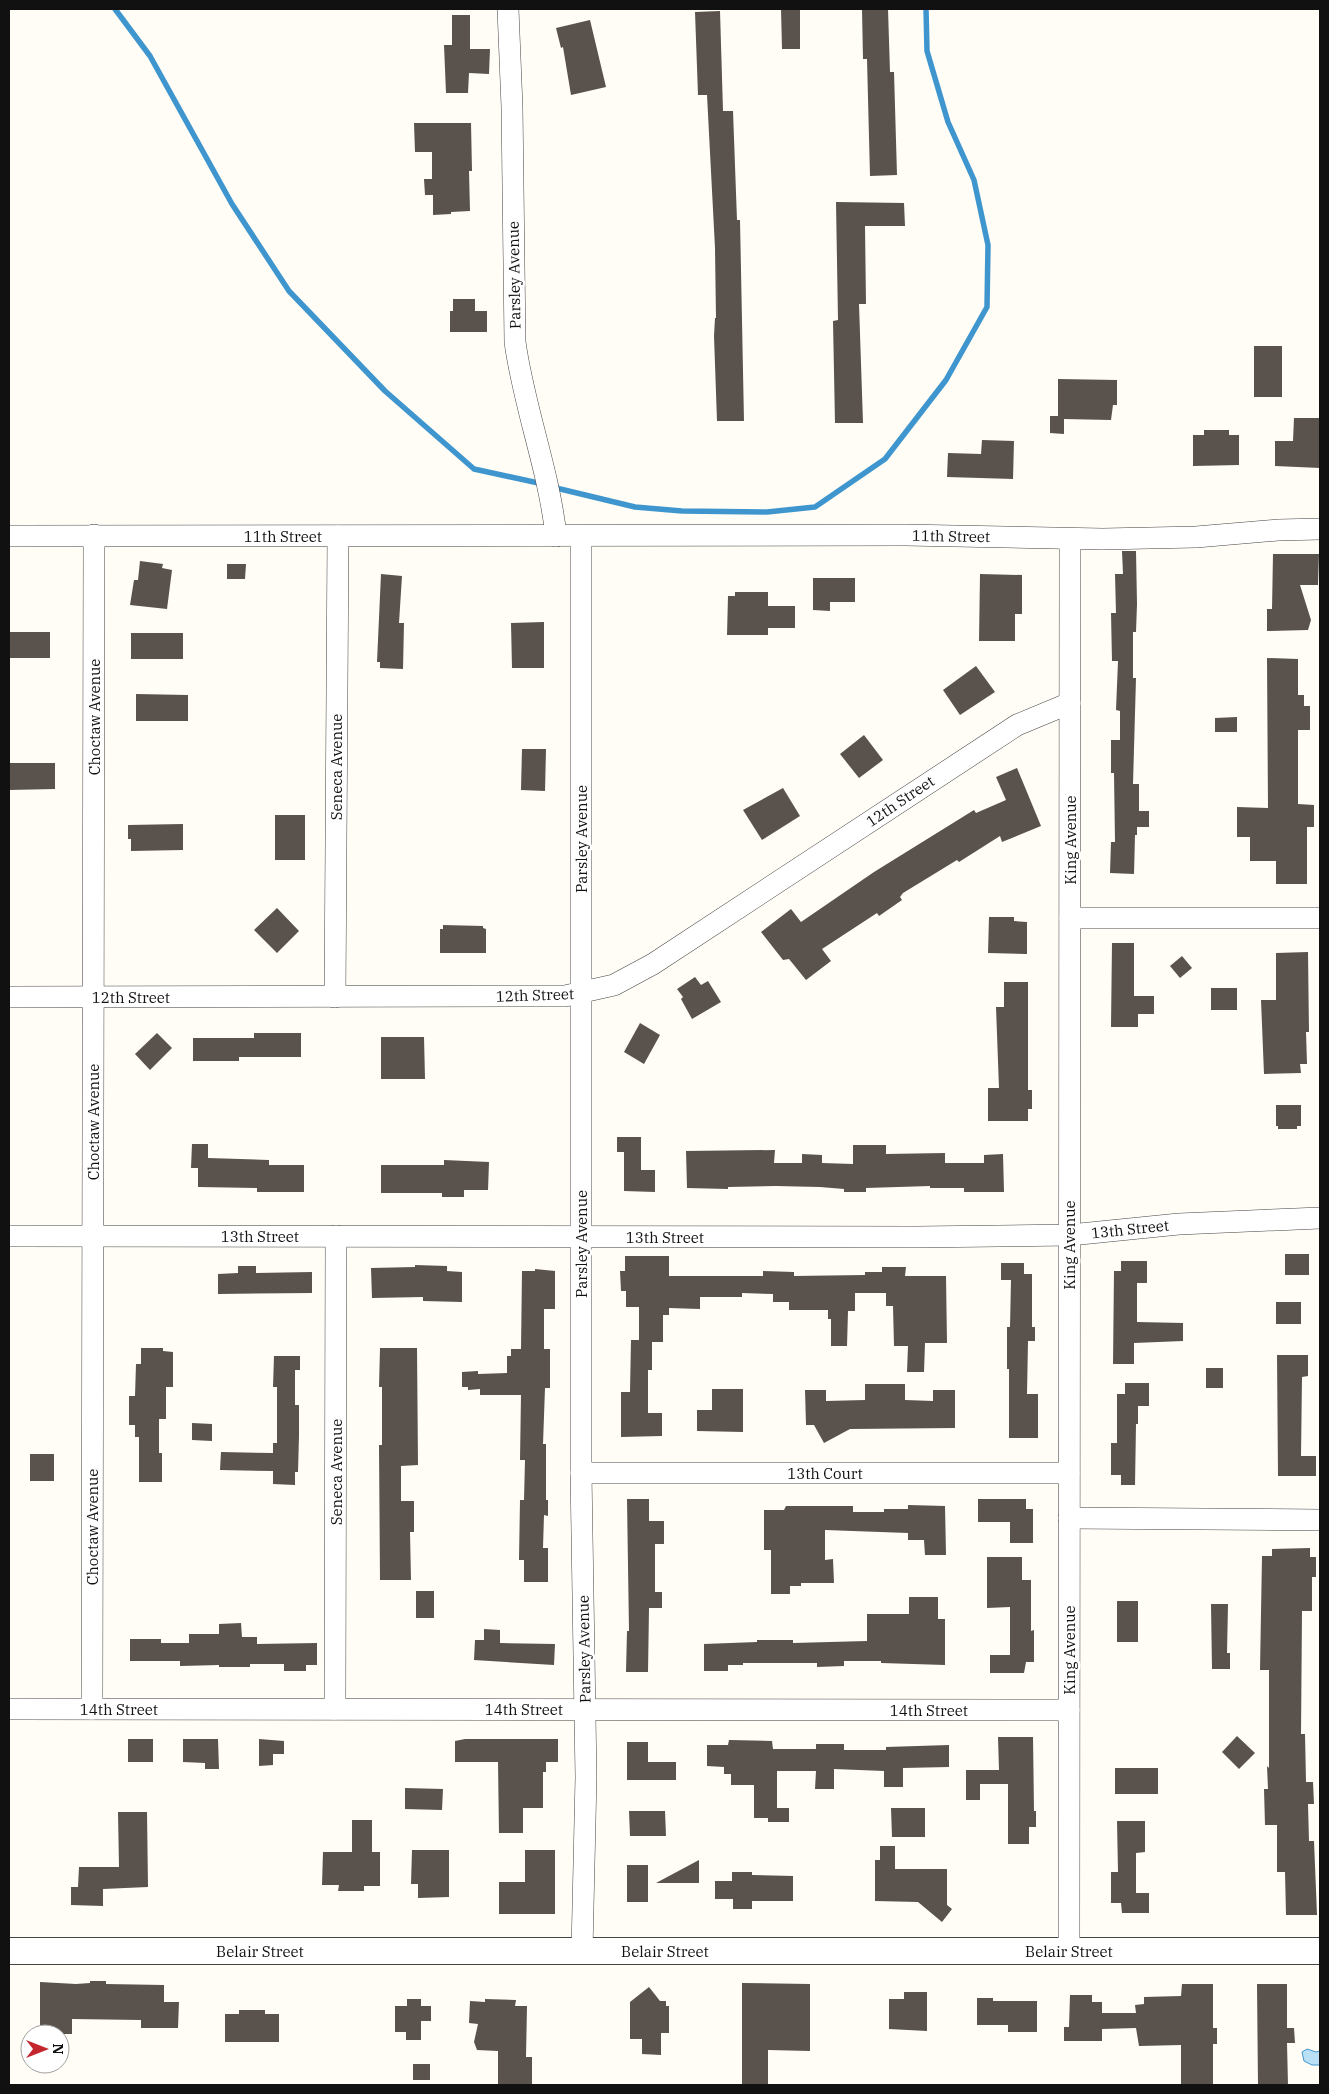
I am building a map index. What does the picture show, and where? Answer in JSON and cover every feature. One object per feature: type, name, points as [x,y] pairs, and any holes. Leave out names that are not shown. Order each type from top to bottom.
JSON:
[{"type":"street","name":"Parsley Avenue","points":[[508,9],[512,107],[515,342],[519,373],[553,506],[556,536]]},
{"type":"street","name":"11th Street","points":[[9,536],[581,536],[806,526],[1070,539],[1196,537],[1320,528]]},
{"type":"street","name":"Choctaw Avenue","points":[[92,1709],[94,535]]},
{"type":"street","name":"Seneca Avenue","points":[[335,997],[338,536]]},
{"type":"street","name":"Parsley Avenue","points":[[581,536],[581,1472],[585,1709],[582,1951]]},
{"type":"street","name":"King Avenue","points":[[1069,1950],[1070,539]]},
{"type":"street","name":"12th Street","points":[[9,997],[565,996],[581,994],[614,985],[653,964],[1017,725],[1070,703]]},
{"type":"street","points":[[1070,918],[1320,918]]},
{"type":"street","name":"13th Street","points":[[9,1236],[917,1238],[1070,1235],[1179,1224],[1320,1218]]},
{"type":"street","name":"Seneca Avenue","points":[[335,1709],[336,1236]]},
{"type":"street","name":"13th Court","points":[[581,1472],[1069,1473]]},
{"type":"street","points":[[1069,1518],[1320,1520]]},
{"type":"street","name":"14th Street","points":[[9,1709],[1069,1710]]},
{"type":"street","name":"Belair Street","points":[[9,1950],[1320,1951]]},
{"type":"water","points":[[1307,2049],[1316,2052],[1320,2051],[1320,2065],[1312,2065],[1304,2061],[1302,2052]]},
{"type":"building","points":[[781,9],[800,9],[800,49],[782,49]]},
{"type":"building","points":[[862,9],[888,9],[890,72],[894,72],[897,175],[870,176],[867,59],[863,59]]},
{"type":"building","points":[[720,11],[723,111],[733,111],[737,220],[740,220],[744,421],[717,421],[714,336],[716,318],[715,248],[707,95],[698,95],[695,12]]},
{"type":"building","points":[[452,15],[470,15],[470,49],[490,49],[489,74],[469,73],[468,93],[446,93],[444,45],[452,45]]},
{"type":"building","points":[[590,20],[606,87],[571,95],[563,47],[561,48],[556,28]]},
{"type":"building","points":[[414,123],[471,123],[472,171],[469,171],[470,211],[433,215],[433,195],[425,195],[424,179],[432,179],[432,152],[415,152]]},
{"type":"building","points":[[836,202],[904,203],[905,226],[865,226],[866,304],[859,304],[863,423],[835,423],[833,321],[838,320]]},
{"type":"building","points":[[453,299],[475,299],[475,311],[487,311],[487,332],[450,332],[450,311],[453,311]]},
{"type":"building","points":[[1254,346],[1282,346],[1282,397],[1254,397]]},
{"type":"building","points":[[1058,379],[1117,380],[1117,405],[1113,405],[1111,420],[1064,419],[1064,434],[1050,433],[1050,416],[1058,416]]},
{"type":"building","points":[[1294,418],[1320,418],[1320,468],[1275,466],[1275,441],[1293,441]]},
{"type":"building","points":[[1204,430],[1229,430],[1229,435],[1239,435],[1239,465],[1193,466],[1193,435],[1204,435]]},
{"type":"building","points":[[982,440],[1014,441],[1013,479],[947,477],[948,453],[981,454]]},
{"type":"building","points":[[1122,551],[1136,551],[1136,632],[1133,632],[1133,678],[1136,678],[1133,784],[1139,784],[1139,811],[1149,811],[1149,827],[1137,827],[1137,835],[1135,835],[1134,874],[1110,873],[1111,842],[1115,842],[1114,773],[1111,773],[1111,740],[1120,740],[1120,711],[1116,710],[1118,661],[1112,661],[1111,613],[1116,613],[1115,574],[1123,574]]},
{"type":"building","points":[[1273,554],[1319,554],[1318,585],[1300,585],[1311,620],[1308,630],[1267,631],[1267,609],[1272,609]]},
{"type":"building","points":[[140,561],[163,564],[162,568],[172,570],[167,609],[130,605],[134,580],[138,580]]},
{"type":"building","points":[[227,564],[246,564],[245,579],[227,579]]},
{"type":"building","points":[[381,574],[402,576],[399,623],[404,623],[403,669],[380,668],[380,662],[377,662]]},
{"type":"building","points":[[980,574],[1022,575],[1022,614],[1015,614],[1015,641],[979,641]]},
{"type":"building","points":[[813,578],[855,578],[855,602],[830,602],[830,611],[813,610]]},
{"type":"building","points":[[735,592],[768,592],[768,606],[795,606],[795,628],[768,628],[768,635],[727,635],[728,596],[735,596]]},
{"type":"building","points":[[544,622],[544,668],[512,668],[511,623]]},
{"type":"building","points":[[9,632],[50,632],[50,658],[9,658]]},
{"type":"building","points":[[131,633],[183,633],[183,659],[131,659]]},
{"type":"building","points":[[1267,658],[1298,659],[1298,695],[1304,695],[1304,706],[1310,706],[1310,730],[1298,730],[1298,804],[1314,805],[1314,827],[1307,827],[1307,884],[1276,884],[1276,861],[1250,861],[1250,837],[1237,837],[1237,807],[1268,808]]},
{"type":"building","points":[[976,666],[995,692],[960,715],[943,690]]},
{"type":"building","points":[[136,694],[188,695],[188,721],[136,721]]},
{"type":"building","points":[[1237,717],[1237,732],[1215,732],[1215,718]]},
{"type":"building","points":[[864,735],[883,760],[859,778],[840,754]]},
{"type":"building","points":[[522,749],[546,749],[545,791],[521,790]]},
{"type":"building","points":[[9,763],[55,763],[55,789],[9,790]]},
{"type":"building","points":[[1017,768],[1041,826],[1002,842],[1000,836],[959,862],[957,860],[903,893],[900,897],[902,900],[879,916],[877,913],[822,949],[831,961],[806,980],[789,959],[783,960],[761,932],[791,909],[801,922],[874,872],[974,810],[976,813],[1006,800],[996,777]]},
{"type":"building","points":[[783,788],[800,816],[762,840],[743,810]]},
{"type":"building","points":[[275,815],[305,815],[305,860],[275,860]]},
{"type":"building","points":[[183,824],[183,850],[131,851],[131,839],[128,839],[128,825]]},
{"type":"building","points":[[277,908],[299,931],[277,953],[254,930]]},
{"type":"building","points":[[989,917],[1014,917],[1014,921],[1027,922],[1027,954],[988,953]]},
{"type":"building","points":[[443,925],[483,926],[486,929],[486,953],[440,953],[440,929],[443,929]]},
{"type":"building","points":[[1112,943],[1134,943],[1134,996],[1154,996],[1154,1014],[1138,1014],[1138,1027],[1111,1027]]},
{"type":"building","points":[[1308,952],[1309,1032],[1306,1032],[1307,1064],[1300,1064],[1301,1073],[1264,1074],[1261,1000],[1276,1000],[1276,953]]},
{"type":"building","points":[[1182,956],[1192,968],[1180,978],[1170,966]]},
{"type":"building","points":[[695,977],[701,985],[708,981],[721,1002],[692,1019],[681,999],[683,997],[677,989]]},
{"type":"building","points":[[1004,982],[1028,982],[1028,1090],[1032,1090],[1032,1109],[1028,1109],[1028,1121],[988,1121],[988,1088],[999,1088],[996,1007],[1004,1007]]},
{"type":"building","points":[[1211,988],[1237,988],[1237,1010],[1211,1010]]},
{"type":"building","points":[[640,1023],[660,1035],[644,1064],[624,1052]]},
{"type":"building","points":[[157,1033],[172,1048],[150,1070],[135,1054]]},
{"type":"building","points":[[254,1033],[301,1033],[301,1057],[239,1057],[239,1061],[193,1061],[193,1038],[254,1038]]},
{"type":"building","points":[[381,1037],[424,1037],[425,1079],[381,1079]]},
{"type":"building","points":[[1276,1105],[1301,1105],[1301,1126],[1297,1126],[1297,1129],[1278,1129],[1278,1126],[1276,1126]]},
{"type":"building","points":[[617,1137],[641,1137],[641,1170],[655,1170],[655,1192],[624,1191],[624,1152],[617,1152]]},
{"type":"building","points":[[192,1144],[208,1144],[208,1158],[269,1160],[269,1165],[304,1165],[304,1192],[257,1192],[257,1188],[198,1187],[198,1168],[191,1168]]},
{"type":"building","points":[[853,1145],[886,1145],[886,1154],[945,1153],[945,1163],[984,1163],[984,1155],[1003,1154],[1004,1192],[964,1192],[964,1188],[930,1188],[930,1186],[866,1188],[866,1192],[844,1192],[844,1189],[820,1187],[776,1186],[728,1187],[728,1189],[687,1188],[686,1151],[775,1150],[774,1163],[802,1163],[802,1154],[822,1155],[822,1163],[853,1164]]},
{"type":"building","points":[[444,1160],[489,1162],[488,1190],[464,1190],[464,1197],[442,1197],[442,1193],[381,1193],[381,1165],[444,1165]]},
{"type":"building","points":[[1285,1254],[1309,1254],[1309,1275],[1285,1275]]},
{"type":"building","points":[[625,1256],[669,1256],[669,1276],[763,1276],[763,1271],[794,1272],[794,1276],[865,1275],[865,1272],[882,1272],[882,1267],[906,1267],[905,1276],[946,1276],[947,1343],[925,1343],[924,1372],[907,1372],[908,1346],[894,1346],[893,1306],[886,1306],[886,1293],[855,1293],[855,1311],[848,1311],[847,1346],[831,1346],[831,1319],[828,1319],[828,1310],[789,1310],[789,1302],[773,1302],[773,1294],[742,1293],[742,1297],[700,1297],[700,1309],[669,1308],[669,1315],[663,1315],[663,1342],[652,1342],[652,1370],[648,1370],[648,1413],[662,1413],[662,1436],[621,1437],[621,1392],[630,1392],[631,1340],[639,1340],[639,1307],[626,1307],[626,1291],[621,1291],[620,1271],[625,1271]]},
{"type":"building","points":[[1121,1261],[1147,1261],[1147,1283],[1137,1283],[1137,1322],[1183,1323],[1183,1341],[1134,1343],[1134,1364],[1113,1364],[1114,1271],[1121,1271]]},
{"type":"building","points":[[1001,1263],[1024,1263],[1024,1274],[1032,1274],[1032,1327],[1035,1327],[1035,1341],[1028,1341],[1027,1394],[1038,1394],[1038,1438],[1009,1438],[1007,1327],[1010,1327],[1011,1280],[1001,1280]]},
{"type":"building","points":[[415,1265],[447,1266],[447,1271],[462,1272],[462,1302],[423,1301],[423,1297],[372,1298],[371,1268],[415,1267]]},
{"type":"building","points":[[238,1266],[256,1266],[256,1273],[312,1272],[312,1293],[218,1294],[218,1274],[238,1273]]},
{"type":"building","points":[[535,1269],[555,1271],[555,1309],[544,1309],[544,1349],[550,1349],[550,1388],[545,1388],[543,1444],[546,1444],[546,1500],[548,1500],[548,1516],[544,1515],[543,1548],[548,1548],[548,1582],[524,1582],[524,1560],[519,1560],[520,1500],[524,1500],[525,1460],[520,1460],[521,1395],[480,1395],[480,1389],[468,1390],[468,1387],[462,1387],[462,1372],[478,1371],[478,1374],[507,1373],[507,1356],[511,1356],[511,1349],[521,1349],[522,1271],[535,1271]]},
{"type":"building","points":[[1276,1302],[1301,1302],[1301,1324],[1276,1324]]},
{"type":"building","points":[[141,1348],[163,1348],[163,1351],[173,1352],[173,1387],[166,1387],[166,1419],[159,1419],[159,1453],[162,1453],[162,1482],[139,1482],[139,1437],[135,1437],[135,1425],[129,1425],[129,1396],[135,1396],[136,1364],[141,1364]]},
{"type":"building","points":[[380,1348],[417,1348],[418,1465],[401,1466],[401,1501],[414,1501],[414,1532],[410,1532],[411,1580],[380,1580],[379,1445],[382,1445],[382,1387],[379,1387]]},
{"type":"building","points":[[1277,1355],[1308,1355],[1308,1376],[1302,1377],[1301,1456],[1316,1456],[1316,1476],[1278,1476]]},
{"type":"building","points":[[274,1356],[300,1356],[300,1370],[295,1370],[295,1405],[299,1405],[299,1436],[298,1472],[295,1472],[295,1485],[273,1484],[273,1471],[220,1470],[221,1452],[273,1453],[273,1443],[277,1443],[277,1387],[273,1387]]},
{"type":"building","points":[[1206,1368],[1223,1368],[1223,1388],[1206,1388]]},
{"type":"building","points":[[1125,1383],[1149,1383],[1149,1406],[1138,1406],[1135,1485],[1121,1485],[1121,1475],[1111,1475],[1111,1443],[1117,1443],[1117,1394],[1125,1394]]},
{"type":"building","points":[[865,1384],[905,1384],[905,1400],[933,1401],[933,1390],[955,1390],[955,1428],[850,1429],[824,1443],[814,1425],[806,1425],[805,1390],[826,1390],[826,1401],[865,1400]]},
{"type":"building","points":[[712,1389],[743,1389],[743,1432],[697,1431],[697,1410],[712,1410]]},
{"type":"building","points":[[192,1423],[212,1424],[212,1441],[192,1440]]},
{"type":"building","points":[[30,1454],[54,1454],[54,1481],[30,1481]]},
{"type":"building","points":[[627,1499],[649,1499],[649,1521],[664,1521],[664,1544],[655,1544],[655,1592],[662,1592],[662,1608],[649,1608],[648,1672],[626,1672],[627,1631],[629,1631]]},
{"type":"building","points":[[978,1499],[1026,1499],[1026,1509],[1033,1509],[1033,1543],[1010,1543],[1010,1522],[978,1522]]},
{"type":"building","points":[[908,1505],[945,1506],[946,1555],[925,1555],[924,1540],[908,1540],[908,1533],[825,1530],[825,1560],[833,1559],[834,1583],[801,1583],[801,1586],[790,1586],[790,1594],[771,1594],[771,1550],[764,1550],[764,1510],[784,1510],[786,1506],[853,1506],[853,1512],[884,1512],[884,1509],[908,1509]]},
{"type":"building","points":[[1310,1548],[1310,1557],[1316,1557],[1316,1577],[1312,1577],[1312,1611],[1302,1611],[1301,1734],[1305,1734],[1306,1782],[1313,1782],[1314,1804],[1308,1804],[1309,1841],[1314,1841],[1317,1915],[1286,1915],[1285,1872],[1277,1872],[1277,1825],[1265,1825],[1264,1789],[1268,1789],[1267,1766],[1269,1768],[1269,1670],[1260,1670],[1262,1556],[1272,1556],[1272,1549]]},
{"type":"building","points":[[987,1557],[1022,1557],[1022,1580],[1031,1580],[1031,1631],[1034,1630],[1034,1662],[1026,1662],[1024,1673],[990,1673],[990,1655],[1010,1655],[1010,1607],[987,1608]]},
{"type":"building","points":[[416,1591],[434,1591],[434,1618],[416,1618]]},
{"type":"building","points":[[909,1597],[938,1597],[938,1619],[945,1619],[945,1665],[881,1663],[881,1661],[844,1661],[844,1666],[817,1667],[817,1663],[743,1663],[743,1665],[728,1665],[728,1671],[704,1671],[704,1644],[757,1642],[757,1640],[793,1640],[793,1643],[867,1641],[867,1614],[909,1614]]},
{"type":"building","points":[[1117,1601],[1138,1601],[1138,1642],[1117,1642]]},
{"type":"building","points":[[1211,1604],[1228,1604],[1227,1653],[1230,1653],[1230,1669],[1212,1669]]},
{"type":"building","points":[[241,1623],[242,1637],[257,1637],[257,1644],[317,1643],[317,1665],[306,1665],[306,1671],[284,1671],[284,1664],[250,1664],[250,1667],[219,1667],[219,1665],[180,1666],[180,1661],[130,1661],[130,1639],[161,1639],[161,1643],[189,1643],[189,1634],[219,1634],[219,1624]]},
{"type":"building","points":[[484,1629],[500,1630],[500,1643],[555,1644],[554,1665],[474,1660],[475,1640],[484,1640]]},
{"type":"building","points":[[1237,1736],[1255,1753],[1239,1769],[1222,1752]]},
{"type":"building","points":[[998,1737],[1033,1737],[1036,1827],[1029,1827],[1029,1844],[1008,1844],[1008,1784],[980,1784],[980,1800],[966,1800],[966,1770],[999,1770]]},
{"type":"building","points":[[128,1739],[153,1739],[153,1762],[128,1762]]},
{"type":"building","points":[[183,1739],[218,1739],[219,1769],[205,1769],[205,1763],[183,1762]]},
{"type":"building","points":[[259,1739],[284,1741],[284,1754],[273,1754],[273,1765],[259,1766]]},
{"type":"building","points":[[465,1739],[558,1739],[558,1762],[546,1762],[546,1772],[543,1772],[543,1808],[523,1808],[523,1833],[499,1833],[498,1762],[455,1762],[455,1741]]},
{"type":"building","points":[[729,1740],[772,1741],[773,1749],[816,1749],[816,1744],[844,1744],[844,1750],[886,1750],[886,1747],[949,1745],[949,1767],[903,1768],[903,1787],[884,1787],[884,1771],[834,1769],[834,1789],[815,1789],[816,1771],[777,1771],[777,1808],[789,1808],[789,1822],[768,1822],[768,1818],[754,1818],[754,1785],[731,1785],[731,1774],[724,1774],[724,1767],[707,1766],[707,1745],[728,1745]]},
{"type":"building","points":[[627,1742],[648,1742],[648,1762],[676,1762],[676,1780],[627,1780]]},
{"type":"building","points":[[1115,1768],[1158,1768],[1158,1794],[1115,1794]]},
{"type":"building","points":[[405,1788],[443,1789],[442,1810],[405,1809]]},
{"type":"building","points":[[891,1808],[925,1808],[925,1837],[892,1837]]},
{"type":"building","points":[[629,1811],[665,1811],[666,1836],[630,1836]]},
{"type":"building","points":[[118,1812],[147,1812],[148,1887],[103,1889],[103,1906],[71,1905],[71,1887],[78,1887],[79,1867],[119,1867]]},
{"type":"building","points":[[352,1820],[372,1820],[372,1852],[380,1852],[380,1886],[364,1886],[364,1891],[338,1891],[339,1885],[322,1885],[323,1852],[352,1852]]},
{"type":"building","points":[[1117,1821],[1145,1821],[1145,1852],[1136,1853],[1136,1893],[1149,1893],[1149,1913],[1122,1913],[1121,1903],[1111,1903],[1111,1872],[1118,1872]]},
{"type":"building","points":[[880,1846],[895,1846],[895,1869],[947,1869],[947,1905],[952,1909],[942,1922],[918,1902],[875,1901],[875,1860],[880,1860]]},
{"type":"building","points":[[412,1850],[449,1850],[449,1897],[418,1898],[418,1884],[411,1884]]},
{"type":"building","points":[[525,1850],[555,1850],[555,1914],[499,1914],[499,1882],[525,1882]]},
{"type":"building","points":[[699,1860],[699,1883],[656,1883]]},
{"type":"building","points":[[627,1865],[648,1865],[648,1902],[627,1902]]},
{"type":"building","points":[[732,1872],[752,1872],[752,1875],[793,1876],[793,1901],[752,1901],[752,1909],[733,1909],[733,1899],[715,1899],[715,1881],[732,1881]]},
{"type":"building","points":[[90,1981],[106,1981],[106,1984],[164,1985],[164,2002],[179,2002],[178,2028],[141,2028],[141,2020],[72,2019],[72,2034],[70,2034],[70,2024],[40,2024],[40,1982],[90,1983]]},
{"type":"building","points":[[742,1983],[810,1984],[810,2051],[768,2050],[768,2085],[742,2085]]},
{"type":"building","points":[[1182,1984],[1213,1984],[1213,2028],[1217,2028],[1217,2044],[1213,2044],[1213,2085],[1181,2085],[1181,2045],[1139,2046],[1136,2028],[1102,2029],[1102,2041],[1064,2041],[1064,2027],[1069,2027],[1070,1995],[1092,1995],[1092,2002],[1102,2002],[1102,2013],[1136,2013],[1135,2005],[1144,2004],[1144,1997],[1181,1996]]},
{"type":"building","points":[[1257,1984],[1287,1984],[1287,2028],[1294,2028],[1295,2043],[1287,2043],[1288,2085],[1258,2085]]},
{"type":"building","points":[[649,1987],[660,2001],[666,2001],[666,2006],[669,2006],[669,2033],[661,2033],[661,2055],[642,2054],[642,2039],[630,2039],[630,2002]]},
{"type":"building","points":[[904,1992],[927,1992],[927,2031],[889,2029],[889,1999],[904,1999]]},
{"type":"building","points":[[977,1998],[993,1998],[993,2001],[1037,2001],[1037,2032],[1008,2032],[1008,2025],[977,2025]]},
{"type":"building","points":[[407,1999],[421,1999],[421,2006],[431,2006],[431,2021],[421,2021],[421,2040],[406,2040],[406,2032],[395,2032],[395,2006],[407,2006]]},
{"type":"building","points":[[485,1999],[516,2000],[515,2006],[527,2006],[526,2057],[532,2057],[532,2085],[498,2085],[498,2051],[477,2050],[474,2042],[478,2024],[469,2023],[470,2001],[485,2002]]},
{"type":"building","points":[[239,2010],[265,2010],[265,2014],[279,2014],[279,2042],[225,2042],[225,2014],[239,2014]]},
{"type":"building","points":[[413,2064],[430,2064],[430,2080],[413,2080]]},
{"type":"waterway","points":[[115,9],[150,56],[232,204],[289,291],[385,391],[474,469],[543,484]]},
{"type":"waterway","points":[[552,487],[635,507],[682,511],[767,512],[815,507],[885,459],[946,380],[987,307],[988,245],[974,180],[948,122],[927,51],[926,9]]}]
